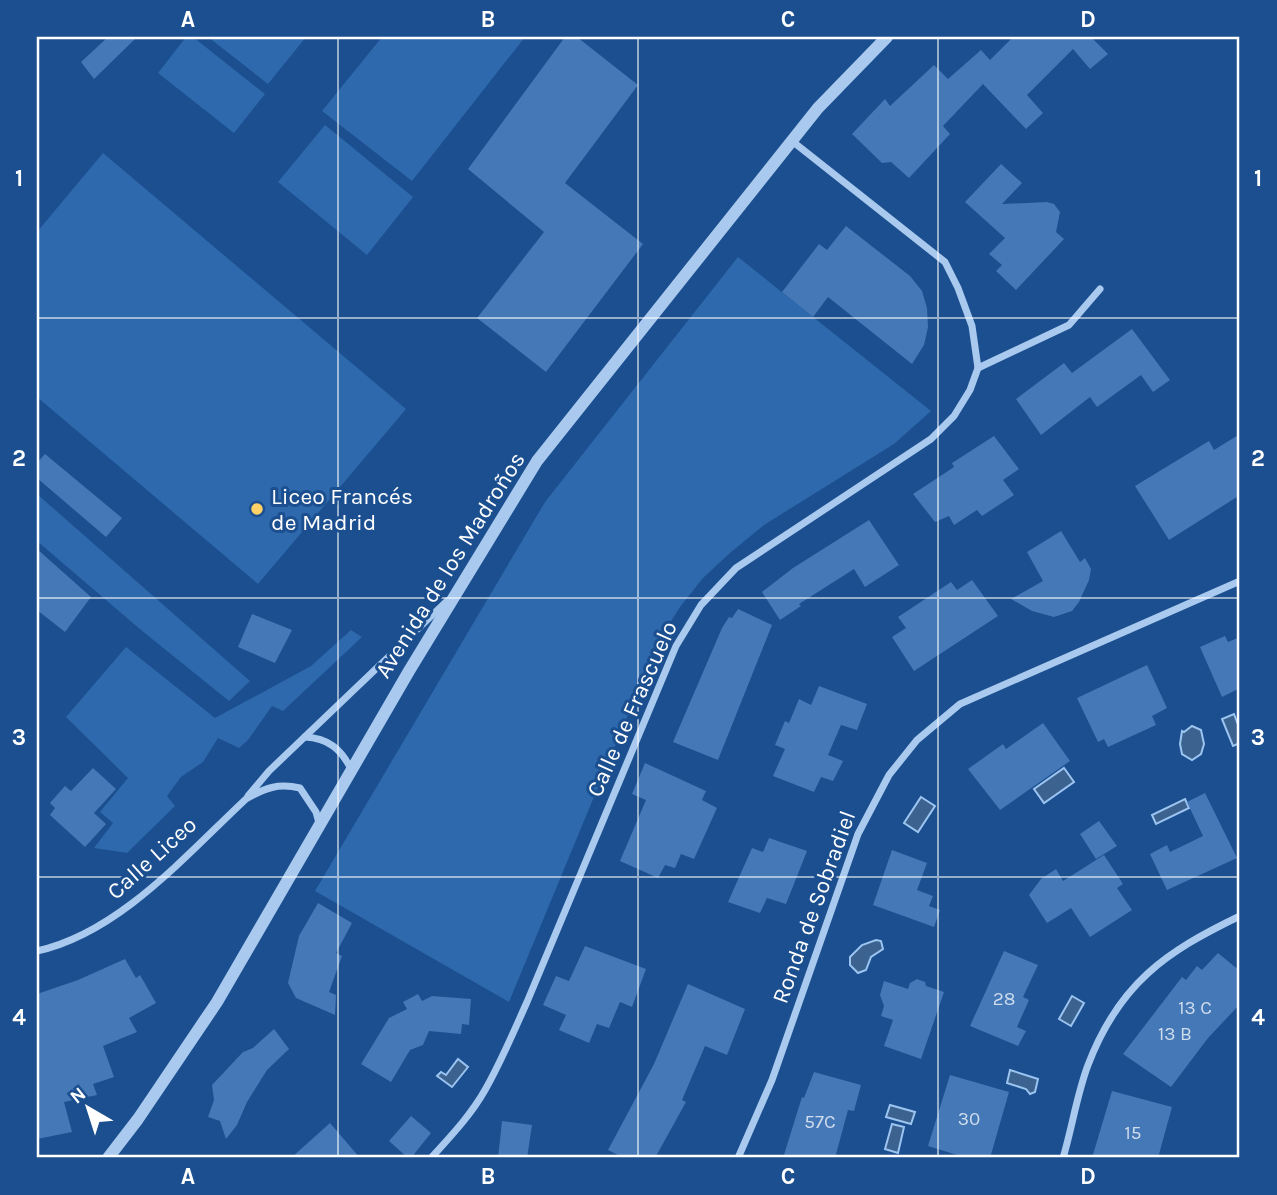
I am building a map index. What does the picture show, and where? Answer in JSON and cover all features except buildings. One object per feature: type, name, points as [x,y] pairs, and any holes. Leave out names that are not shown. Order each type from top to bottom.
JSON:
[{"type":"street","name":"Avenida de los Madroños","points":[[108,1158],[217,1002],[455,593],[537,461],[792,141],[851,72],[887,37]]},
{"type":"street","points":[[792,141],[945,262],[972,326],[978,368],[1069,325],[1100,289]]},
{"type":"street","name":"Calle de Frascuelo","points":[[431,1158],[456,1131],[484,1092],[503,1054],[676,646],[701,605],[736,568],[931,439],[959,407],[970,390],[978,368]]},
{"type":"street","name":"Ronda de Sobradiel","points":[[738,1158],[772,1080],[858,834],[889,775],[917,740],[960,705],[1240,581]]},
{"type":"street","name":"Calle Liceo","points":[[37,951],[51,948],[93,930],[124,911],[246,799],[269,771],[455,593]]},
{"type":"street","points":[[305,737],[329,742],[341,751],[351,769]]},
{"type":"street","name":"Calle Liceo","points":[[246,799],[274,786],[300,788],[320,823]]},
{"type":"street","points":[[1063,1158],[1088,1065],[1118,1006],[1151,968],[1195,937],[1240,916]]},
{"type":"shaded area","points":[[186,37],[193,37],[265,94],[234,133],[158,73]]},
{"type":"shaded area","points":[[208,37],[306,37],[268,84]]},
{"type":"shaded area","points":[[382,37],[525,37],[412,181],[322,111]]},
{"type":"shaded area","points":[[325,125],[413,197],[367,255],[278,182]]},
{"type":"shaded area","points":[[103,153],[406,409],[258,584],[37,397],[37,232]]},
{"type":"shaded area","points":[[738,257],[931,411],[894,444],[764,525],[703,578],[680,607],[659,640],[509,1002],[315,891],[545,502]]},
{"type":"shaded area","points":[[37,494],[250,681],[229,701],[37,541]]},
{"type":"shaded area","points":[[351,630],[362,637],[283,711],[272,706],[248,740],[239,748],[218,738],[203,762],[181,777],[167,796],[175,806],[127,853],[94,848],[113,823],[100,812],[128,778],[66,717],[126,647],[215,718],[311,666]]},
{"type":"shaded area","points":[[1234,714],[1240,730],[1240,743],[1233,746],[1222,719]]},
{"type":"shaded area","points":[[1192,726],[1201,730],[1204,744],[1201,754],[1192,760],[1182,754],[1180,744],[1182,731]]},
{"type":"shaded area","points":[[1064,768],[1074,782],[1044,803],[1034,789]]},
{"type":"shaded area","points":[[921,797],[935,806],[918,832],[904,823]]},
{"type":"shaded area","points":[[1185,799],[1189,808],[1156,824],[1152,815]]},
{"type":"shaded area","points":[[881,941],[883,949],[871,957],[866,970],[858,973],[850,965],[850,957],[862,945]]},
{"type":"shaded area","points":[[1072,996],[1084,1003],[1071,1026],[1059,1019]]},
{"type":"shaded area","points":[[458,1059],[468,1067],[452,1087],[437,1076],[441,1072],[446,1075]]},
{"type":"shaded area","points":[[1010,1070],[1038,1079],[1035,1092],[1030,1094],[1026,1089],[1007,1083]]},
{"type":"shaded area","points":[[890,1105],[915,1112],[911,1124],[886,1117]]},
{"type":"shaded area","points":[[892,1124],[904,1127],[898,1153],[885,1149]]},
{"type":"place","name":"Liceo Francés de Madrid","points":[[257,509]]}]
